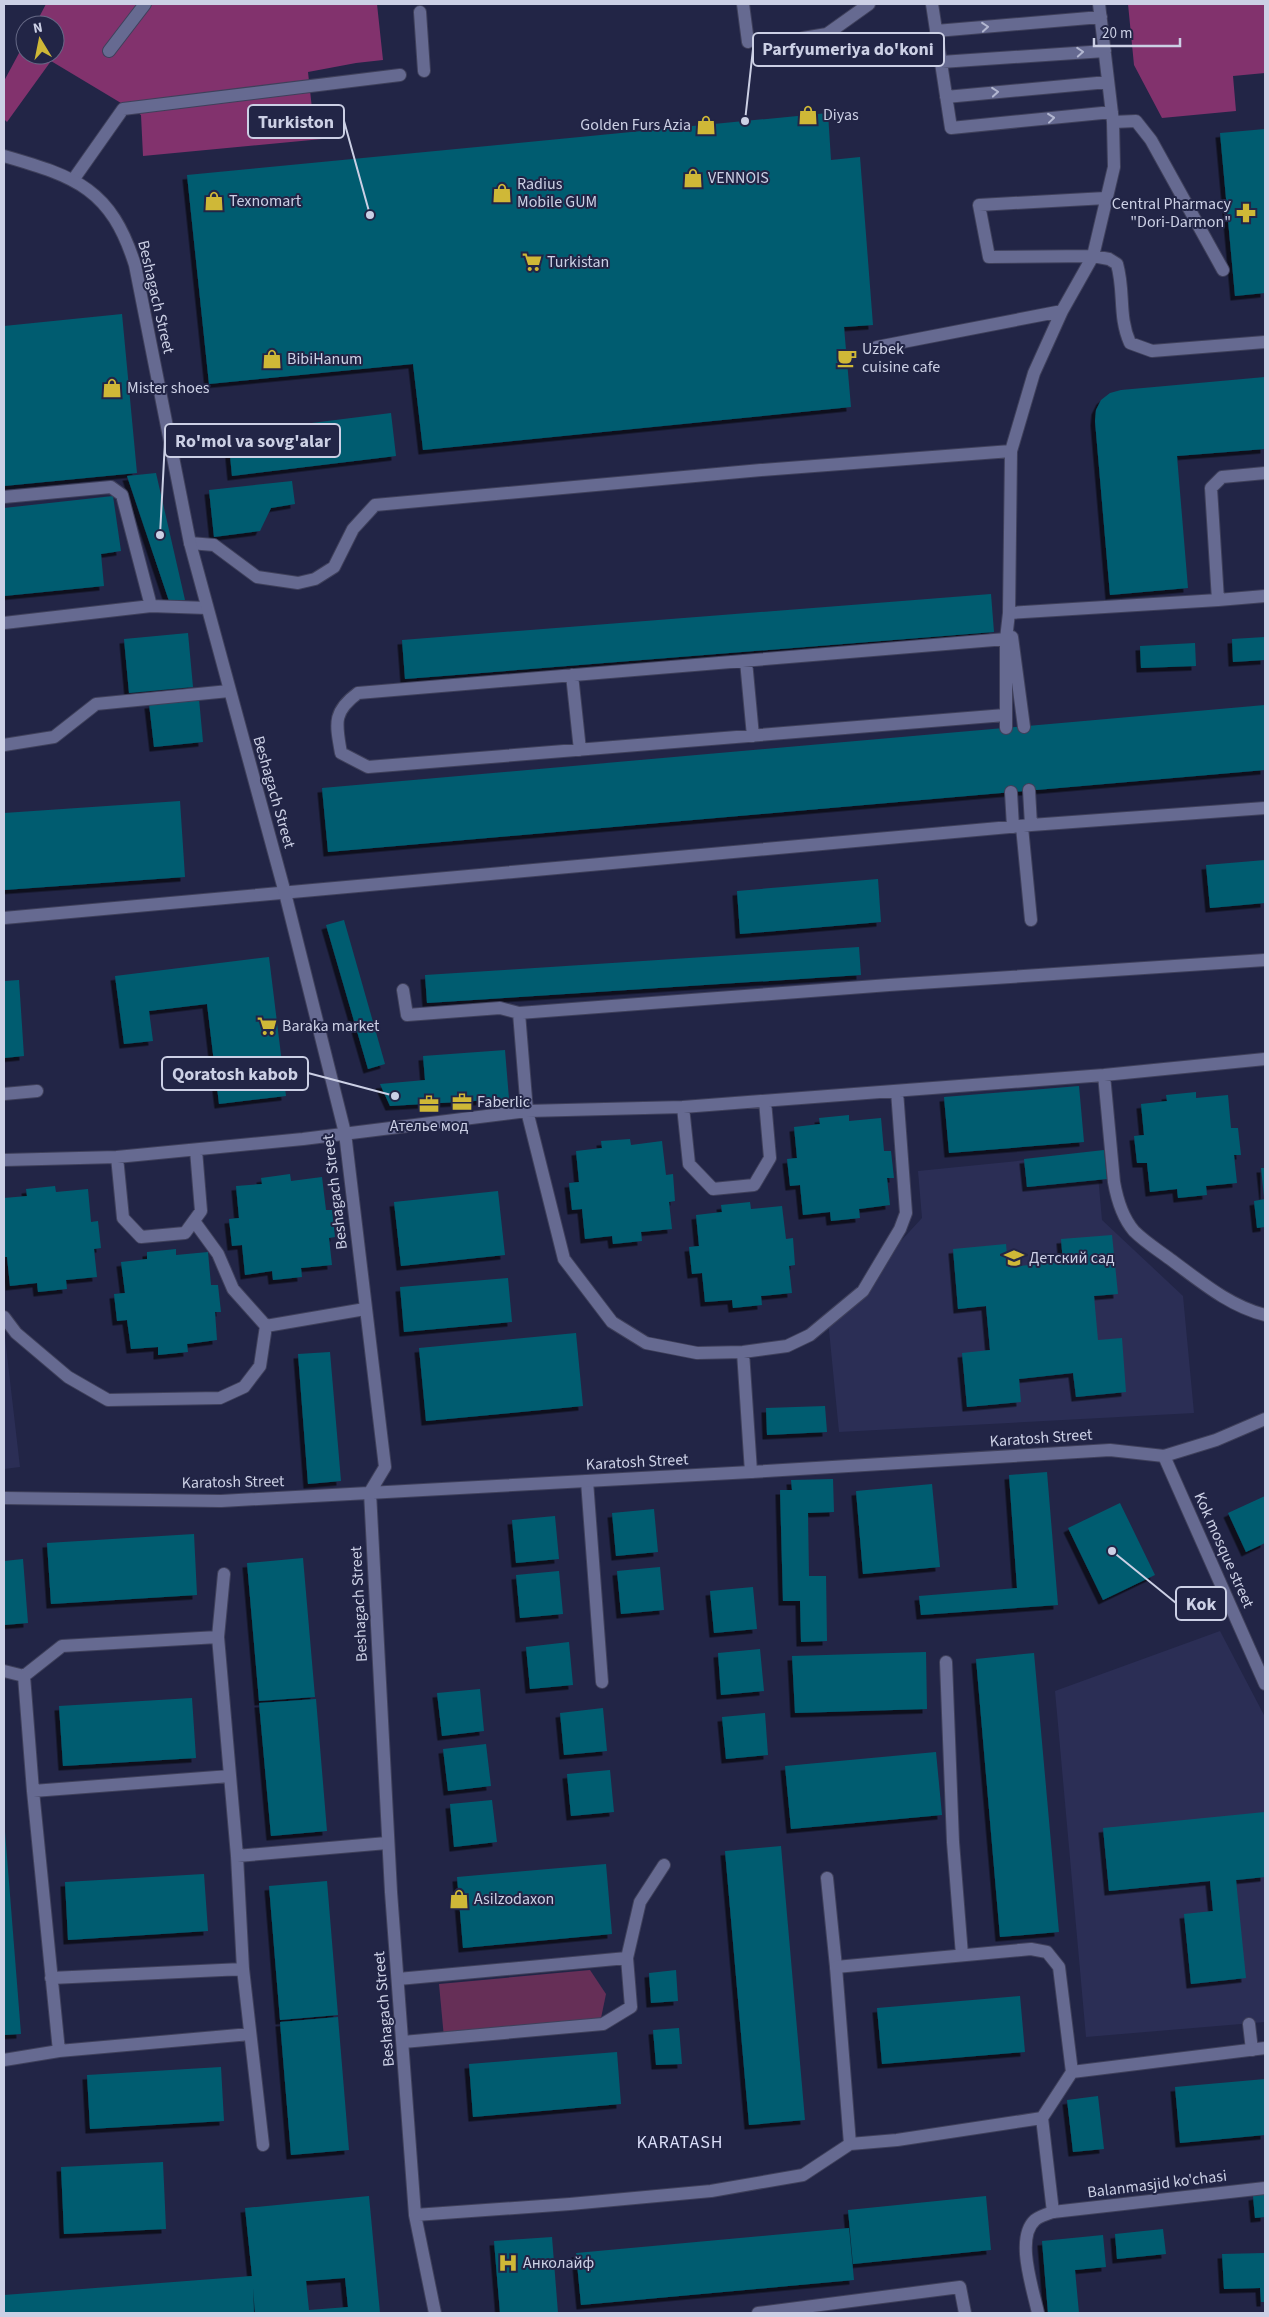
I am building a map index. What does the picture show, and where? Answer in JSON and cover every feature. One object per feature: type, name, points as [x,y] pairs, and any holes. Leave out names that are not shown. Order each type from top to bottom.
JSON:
[{"type":"street","points":[[109,51],[145,4]]},
{"type":"street","points":[[743,4],[748,42]]},
{"type":"street","points":[[803,38],[827,34],[870,4]]},
{"type":"street","points":[[932,4],[951,128],[1112,117],[1136,121],[1152,140],[1223,270]]},
{"type":"street","points":[[1006,639],[358,693],[343,704],[336,726],[342,753],[368,767],[753,736],[1006,722],[1006,639],[1009,613],[1011,451],[1034,373],[1062,312],[1093,256],[1114,167],[1112,117],[1099,4]]},
{"type":"street","points":[[420,12],[424,71]]},
{"type":"street","points":[[936,31],[1101,17]]},
{"type":"street","points":[[941,62],[1105,50]]},
{"type":"street","points":[[73,180],[123,110],[400,75]]},
{"type":"street","points":[[946,97],[1108,82]]},
{"type":"street","name":"Beshagach Street","points":[[4,156],[73,180],[95,195],[114,215],[130,248],[190,543],[285,893],[346,1133],[365,1309],[385,1467],[370,1492],[388,1843],[415,2215],[435,2313]]},
{"type":"street","points":[[1106,198],[979,205],[989,257],[1093,256],[1109,259],[1117,264],[1120,276],[1123,327],[1130,343],[1152,351],[1265,342]]},
{"type":"street","points":[[877,347],[1062,312]]},
{"type":"street","points":[[190,543],[214,545],[257,577],[298,583],[315,579],[334,567],[353,529],[375,505],[761,470],[1011,451]]},
{"type":"street","points":[[1218,600],[1211,488],[1222,477],[1265,473]]},
{"type":"street","points":[[4,497],[111,487],[122,495],[152,606]]},
{"type":"street","points":[[1009,613],[1265,596]]},
{"type":"street","points":[[4,622],[152,606],[207,608]]},
{"type":"street","points":[[1009,613],[1024,726]]},
{"type":"street","points":[[746,661],[753,736]]},
{"type":"street","points":[[572,675],[580,750]]},
{"type":"street","points":[[4,745],[54,737],[96,704],[229,691]]},
{"type":"street","points":[[1022,826],[1030,790]]},
{"type":"street","points":[[1011,792],[1022,826],[1031,920]]},
{"type":"street","points":[[4,918],[1022,826],[1265,808]]},
{"type":"street","points":[[403,990],[407,1015],[500,1008],[519,1013],[869,986],[1265,960]]},
{"type":"street","points":[[519,1013],[526,1111],[564,1259],[612,1322],[646,1343],[697,1353],[743,1352],[787,1346],[810,1335],[863,1291],[900,1229],[906,1213],[897,1090]]},
{"type":"street","points":[[4,1160],[117,1158],[526,1111],[683,1107],[1104,1075],[1265,1058]]},
{"type":"street","points":[[1104,1075],[1114,1182],[1117,1198],[1124,1216],[1134,1230],[1146,1241],[1216,1293],[1265,1315]]},
{"type":"street","points":[[4,1094],[37,1091]]},
{"type":"street","points":[[683,1107],[689,1164],[713,1189],[754,1185],[770,1158],[765,1101]]},
{"type":"street","points":[[117,1158],[123,1218],[141,1237],[185,1234],[201,1211],[196,1150]]},
{"type":"street","points":[[194,1221],[218,1254],[233,1289],[266,1326]]},
{"type":"street","points":[[266,1326],[365,1309]]},
{"type":"street","points":[[4,1317],[16,1333],[68,1378],[108,1400],[220,1398],[244,1387],[260,1366],[266,1326]]},
{"type":"street","points":[[743,1352],[751,1472]]},
{"type":"street","name":"Karatosh Street","points":[[4,1498],[221,1501],[1110,1450],[1164,1456],[1216,1440],[1265,1419]]},
{"type":"street","name":"Kok mosque street","points":[[1164,1456],[1265,1684]]},
{"type":"street","points":[[587,1480],[602,1682]]},
{"type":"street","points":[[224,1574],[218,1637],[237,1856],[243,1969],[263,2145]]},
{"type":"street","points":[[5,1673],[24,1676],[62,1646],[218,1637]]},
{"type":"street","points":[[946,1662],[953,1842],[962,1955]]},
{"type":"street","points":[[24,1676],[33,1791],[60,2052]]},
{"type":"street","points":[[33,1791],[230,1776]]},
{"type":"street","points":[[237,1856],[388,1843]]},
{"type":"street","points":[[403,2042],[603,2024],[631,2007],[626,1958],[640,1902],[664,1865]]},
{"type":"street","points":[[827,1878],[850,2144]]},
{"type":"street","points":[[836,1967],[1031,1949],[1047,1952],[1059,1967],[1072,2072],[1042,2118],[1053,2212],[1036,2219],[1027,2231],[1025,2246],[1038,2313]]},
{"type":"street","points":[[398,1979],[626,1958]]},
{"type":"street","points":[[51,1978],[243,1969]]},
{"type":"street","points":[[1249,2024],[1252,2050]]},
{"type":"street","points":[[4,2060],[60,2052],[250,2034]]},
{"type":"street","points":[[1072,2072],[1265,2048]]},
{"type":"street","points":[[415,2215],[570,2204],[721,2190],[803,2175],[850,2144],[897,2140],[1042,2118]]},
{"type":"street","name":"Balanmasjid ko'chasi","points":[[1053,2212],[1265,2188]]},
{"type":"street","points":[[758,2313],[960,2287],[965,2313]]},
{"type":"shaded area","points":[[46,4],[377,4],[383,60],[308,72],[313,118],[341,115],[343,137],[143,156],[141,115],[58,65],[65,65],[65,15],[40,15]]},
{"type":"shaded area","points":[[1128,4],[1265,4],[1265,73],[1233,76],[1236,111],[1162,118],[1134,65]]},
{"type":"shaded area","points":[[15,61],[15,65],[48,65],[7,122],[4,119],[4,81]]},
{"type":"shaded area","name":"Детский сад","points":[[1096,1153],[1102,1220],[1183,1296],[1194,1413],[839,1432],[828,1320],[922,1218],[918,1171]]},
{"type":"shaded area","points":[[4,1329],[20,1467],[4,1469]]},
{"type":"shaded area","points":[[1220,1631],[1265,1717],[1265,2022],[1086,2037],[1055,1691]]},
{"type":"shaded area","points":[[590,1970],[606,1994],[600,2023],[444,2038],[439,1984]]},
{"type":"building","name":"Turkistan","points":[[828,113],[831,160],[860,157],[873,325],[844,327],[851,407],[423,450],[413,364],[209,384],[187,175]]},
{"type":"building","name":"Central Pharmacy \"Dori-Darmon\"","points":[[1265,129],[1265,293],[1235,296],[1220,133]]},
{"type":"building","points":[[122,314],[137,473],[4,486],[4,326]]},
{"type":"building","points":[[1265,377],[1265,449],[1177,456],[1188,588],[1110,595],[1095,421],[1096,410],[1101,400],[1110,393],[1121,390]]},
{"type":"building","points":[[391,413],[396,456],[232,476],[229,445],[249,431]]},
{"type":"building","points":[[156,473],[185,600],[169,601],[127,476]]},
{"type":"building","points":[[292,481],[295,504],[271,508],[260,531],[214,537],[209,490]]},
{"type":"building","points":[[113,496],[121,551],[101,554],[104,586],[4,596],[4,508]]},
{"type":"building","points":[[991,594],[994,632],[405,679],[402,640]]},
{"type":"building","points":[[188,633],[193,687],[129,693],[124,639]]},
{"type":"building","points":[[1265,637],[1265,660],[1233,662],[1232,639]]},
{"type":"building","points":[[1195,643],[1196,666],[1141,668],[1140,646]]},
{"type":"building","points":[[199,699],[203,742],[154,747],[149,704]]},
{"type":"building","points":[[1265,705],[1265,770],[328,852],[322,788]]},
{"type":"building","points":[[180,801],[185,877],[4,890],[4,813]]},
{"type":"building","points":[[1265,860],[1265,903],[1210,908],[1206,865]]},
{"type":"building","points":[[878,879],[881,922],[740,934],[737,891]]},
{"type":"building","points":[[344,920],[385,1064],[368,1069],[326,925]]},
{"type":"building","points":[[859,947],[861,975],[427,1003],[425,975]]},
{"type":"building","points":[[269,957],[286,1096],[219,1104],[207,1004],[149,1011],[153,1041],[124,1044],[115,976]]},
{"type":"building","points":[[19,980],[24,1056],[4,1058],[4,981]]},
{"type":"building","points":[[505,1050],[509,1099],[390,1106],[380,1084],[425,1080],[423,1056]]},
{"type":"building","points":[[1079,1086],[1084,1142],[949,1153],[944,1097]]},
{"type":"building","points":[[1196,1092],[1196,1098],[1228,1095],[1231,1128],[1238,1128],[1241,1155],[1234,1155],[1237,1183],[1206,1186],[1207,1195],[1178,1198],[1177,1189],[1150,1192],[1147,1163],[1137,1163],[1134,1136],[1144,1135],[1141,1104],[1167,1101],[1166,1095]]},
{"type":"building","points":[[849,1115],[849,1121],[881,1118],[884,1151],[891,1151],[894,1178],[887,1178],[890,1205],[859,1209],[860,1218],[831,1221],[830,1212],[803,1215],[800,1185],[790,1186],[787,1159],[797,1158],[794,1127],[820,1124],[819,1118]]},
{"type":"building","points":[[630,1139],[631,1145],[662,1141],[666,1175],[673,1174],[675,1201],[669,1202],[672,1229],[641,1232],[642,1241],[613,1244],[612,1236],[585,1239],[582,1209],[572,1210],[569,1183],[579,1182],[576,1151],[602,1148],[601,1141]]},
{"type":"building","points":[[1104,1150],[1107,1179],[1027,1187],[1024,1159]]},
{"type":"building","points":[[1261,1168],[1265,1168],[1265,1197],[1264,1197]]},
{"type":"building","points":[[290,1174],[291,1181],[322,1177],[326,1210],[332,1210],[335,1237],[329,1238],[332,1265],[301,1268],[302,1277],[273,1280],[272,1271],[245,1275],[242,1245],[232,1246],[229,1219],[239,1218],[236,1186],[262,1184],[261,1178]]},
{"type":"building","points":[[55,1186],[56,1192],[88,1189],[91,1222],[98,1221],[101,1248],[94,1249],[97,1277],[66,1280],[67,1289],[38,1292],[37,1283],[10,1286],[7,1257],[4,1257],[4,1198],[27,1196],[26,1189]]},
{"type":"building","points":[[498,1191],[505,1255],[401,1266],[394,1202]]},
{"type":"building","points":[[1265,1199],[1265,1227],[1257,1228],[1254,1201]]},
{"type":"building","points":[[750,1202],[751,1209],[782,1206],[786,1239],[793,1238],[795,1265],[789,1266],[792,1293],[761,1296],[762,1305],[733,1308],[732,1300],[705,1302],[702,1273],[692,1274],[689,1247],[699,1246],[696,1215],[722,1212],[721,1205]]},
{"type":"building","points":[[1112,1235],[1118,1294],[1094,1296],[1098,1340],[1122,1338],[1126,1392],[1076,1397],[1073,1373],[1019,1379],[1021,1402],[967,1407],[962,1353],[990,1350],[986,1306],[958,1309],[953,1249],[1006,1244],[1008,1267],[1063,1262],[1061,1239]]},
{"type":"building","points":[[176,1249],[176,1255],[208,1252],[211,1285],[218,1285],[221,1312],[215,1312],[217,1340],[187,1344],[188,1352],[158,1355],[158,1347],[131,1349],[127,1320],[117,1321],[114,1294],[125,1293],[121,1262],[147,1259],[147,1252]]},
{"type":"building","points":[[508,1278],[512,1322],[404,1332],[400,1287]]},
{"type":"building","points":[[576,1333],[583,1406],[426,1421],[419,1348]]},
{"type":"building","points":[[330,1352],[341,1481],[308,1484],[298,1354]]},
{"type":"building","points":[[825,1406],[827,1432],[767,1435],[766,1408]]},
{"type":"building","points":[[1047,1472],[1058,1605],[921,1615],[919,1596],[1017,1588],[1009,1475]]},
{"type":"building","points":[[833,1479],[834,1512],[808,1513],[809,1576],[826,1576],[827,1641],[801,1642],[800,1601],[783,1601],[780,1490],[792,1490],[791,1480]]},
{"type":"building","points":[[932,1484],[940,1567],[863,1574],[856,1491]]},
{"type":"building","points":[[1265,1496],[1265,1543],[1246,1552],[1228,1513]]},
{"type":"building","points":[[1120,1503],[1155,1575],[1103,1600],[1068,1528]]},
{"type":"building","points":[[654,1509],[658,1552],[616,1556],[612,1513]]},
{"type":"building","points":[[555,1516],[559,1559],[516,1563],[512,1520]]},
{"type":"building","points":[[194,1534],[197,1595],[51,1604],[47,1543]]},
{"type":"building","points":[[303,1558],[315,1697],[259,1701],[247,1563]]},
{"type":"building","points":[[23,1559],[28,1623],[4,1625],[4,1561]]},
{"type":"building","points":[[660,1567],[664,1610],[621,1614],[617,1571]]},
{"type":"building","points":[[559,1571],[563,1614],[520,1618],[516,1575]]},
{"type":"building","points":[[753,1587],[757,1629],[714,1633],[710,1591]]},
{"type":"building","points":[[569,1642],[573,1685],[530,1689],[526,1647]]},
{"type":"building","points":[[760,1649],[764,1691],[721,1695],[718,1653]]},
{"type":"building","points":[[926,1652],[927,1709],[795,1713],[792,1656]]},
{"type":"building","points":[[1034,1653],[1059,1932],[1000,1937],[976,1659]]},
{"type":"building","points":[[480,1689],[484,1731],[442,1736],[437,1693]]},
{"type":"building","points":[[192,1698],[196,1758],[63,1766],[59,1706]]},
{"type":"building","points":[[316,1699],[327,1831],[271,1836],[259,1703]]},
{"type":"building","points":[[603,1708],[607,1751],[564,1755],[560,1713]]},
{"type":"building","points":[[765,1713],[768,1755],[726,1759],[722,1717]]},
{"type":"building","points":[[486,1744],[491,1786],[448,1791],[443,1749]]},
{"type":"building","points":[[936,1752],[942,1815],[791,1829],[785,1766]]},
{"type":"building","points":[[610,1770],[614,1812],[571,1816],[567,1774]]},
{"type":"building","points":[[492,1800],[497,1842],[454,1847],[450,1804]]},
{"type":"building","points":[[1265,1812],[1265,1877],[1236,1880],[1246,1978],[1191,1984],[1184,1914],[1213,1911],[1210,1881],[1109,1891],[1103,1828]]},
{"type":"building","points":[[4,1819],[21,2034],[4,2035]]},
{"type":"building","points":[[781,1846],[805,2120],[749,2125],[725,1851]]},
{"type":"building","points":[[606,1864],[612,1934],[463,1948],[457,1877]]},
{"type":"building","points":[[204,1874],[208,1931],[68,1940],[65,1882]]},
{"type":"building","points":[[327,1881],[338,2015],[280,2020],[269,1886]]},
{"type":"building","points":[[676,1970],[678,2001],[651,2003],[649,1973]]},
{"type":"building","points":[[1020,1996],[1025,2052],[882,2064],[877,2008]]},
{"type":"building","points":[[338,2017],[349,2150],[291,2155],[280,2022]]},
{"type":"building","points":[[679,2028],[682,2064],[656,2065],[653,2030]]},
{"type":"building","points":[[617,2052],[621,2104],[473,2117],[469,2064]]},
{"type":"building","points":[[221,2067],[224,2121],[90,2129],[87,2075]]},
{"type":"building","points":[[1265,2079],[1265,2135],[1180,2143],[1175,2087]]},
{"type":"building","points":[[1098,2096],[1104,2149],[1073,2152],[1067,2100]]},
{"type":"building","points":[[163,2162],[166,2229],[64,2234],[61,2167]]},
{"type":"building","points":[[1265,2194],[1265,2217],[1255,2218],[1253,2196]]},
{"type":"building","points":[[369,2196],[380,2313],[255,2313],[253,2288],[254,2313],[4,2313],[4,2295],[252,2276],[245,2208]],"holes":[[[345,2278],[348,2307],[309,2310],[306,2281]]]},
{"type":"building","points":[[986,2196],[991,2250],[853,2264],[848,2210]]},
{"type":"building","points":[[849,2228],[854,2280],[581,2305],[576,2253]]},
{"type":"building","points":[[1163,2229],[1166,2254],[1117,2259],[1115,2234]]},
{"type":"building","points":[[1103,2235],[1106,2267],[1075,2270],[1079,2313],[1048,2313],[1042,2241]]},
{"type":"building","points":[[552,2237],[558,2313],[500,2313],[494,2241]]},
{"type":"building","points":[[1265,2253],[1265,2302],[1261,2302],[1260,2288],[1224,2289],[1222,2254]]},
{"type":"place","name":"Diyas","points":[[808,115]]},
{"type":"place","name":"Parfyumeriya do'koni","points":[[745,121]]},
{"type":"place","name":"Golden Furs Azia","points":[[706,125]]},
{"type":"place","name":"VENNOIS","points":[[693,178]]},
{"type":"place","name":"Radius Mobile GUM","points":[[502,193]]},
{"type":"place","name":"Texnomart","points":[[214,201]]},
{"type":"place","name":"Central Pharmacy \"Dori-Darmon\"","points":[[1246,213]]},
{"type":"place","name":"Turkiston","points":[[370,215]]},
{"type":"place","name":"Turkistan","points":[[532,262]]},
{"type":"place","name":"Uzbek cuisine cafe","points":[[847,358]]},
{"type":"place","name":"BibiHanum","points":[[272,359]]},
{"type":"place","name":"Mister shoes","points":[[112,388]]},
{"type":"place","name":"Ro'mol va sovg'alar","points":[[160,535]]},
{"type":"place","name":"Baraka market","points":[[267,1026]]},
{"type":"place","name":"Qoratosh kabob","points":[[395,1096]]},
{"type":"place","name":"Faberlic","points":[[462,1102]]},
{"type":"place","name":"Ателье мод","points":[[429,1104]]},
{"type":"place","name":"Детский сад","points":[[1014,1258]]},
{"type":"place","name":"Kok","points":[[1112,1551]]},
{"type":"place","name":"Asilzodaxon","points":[[459,1899]]},
{"type":"place","name":"Анколайф","points":[[508,2263]]},
{"type":"district","name":"KARATASH","points":[[680,2142]]}]
